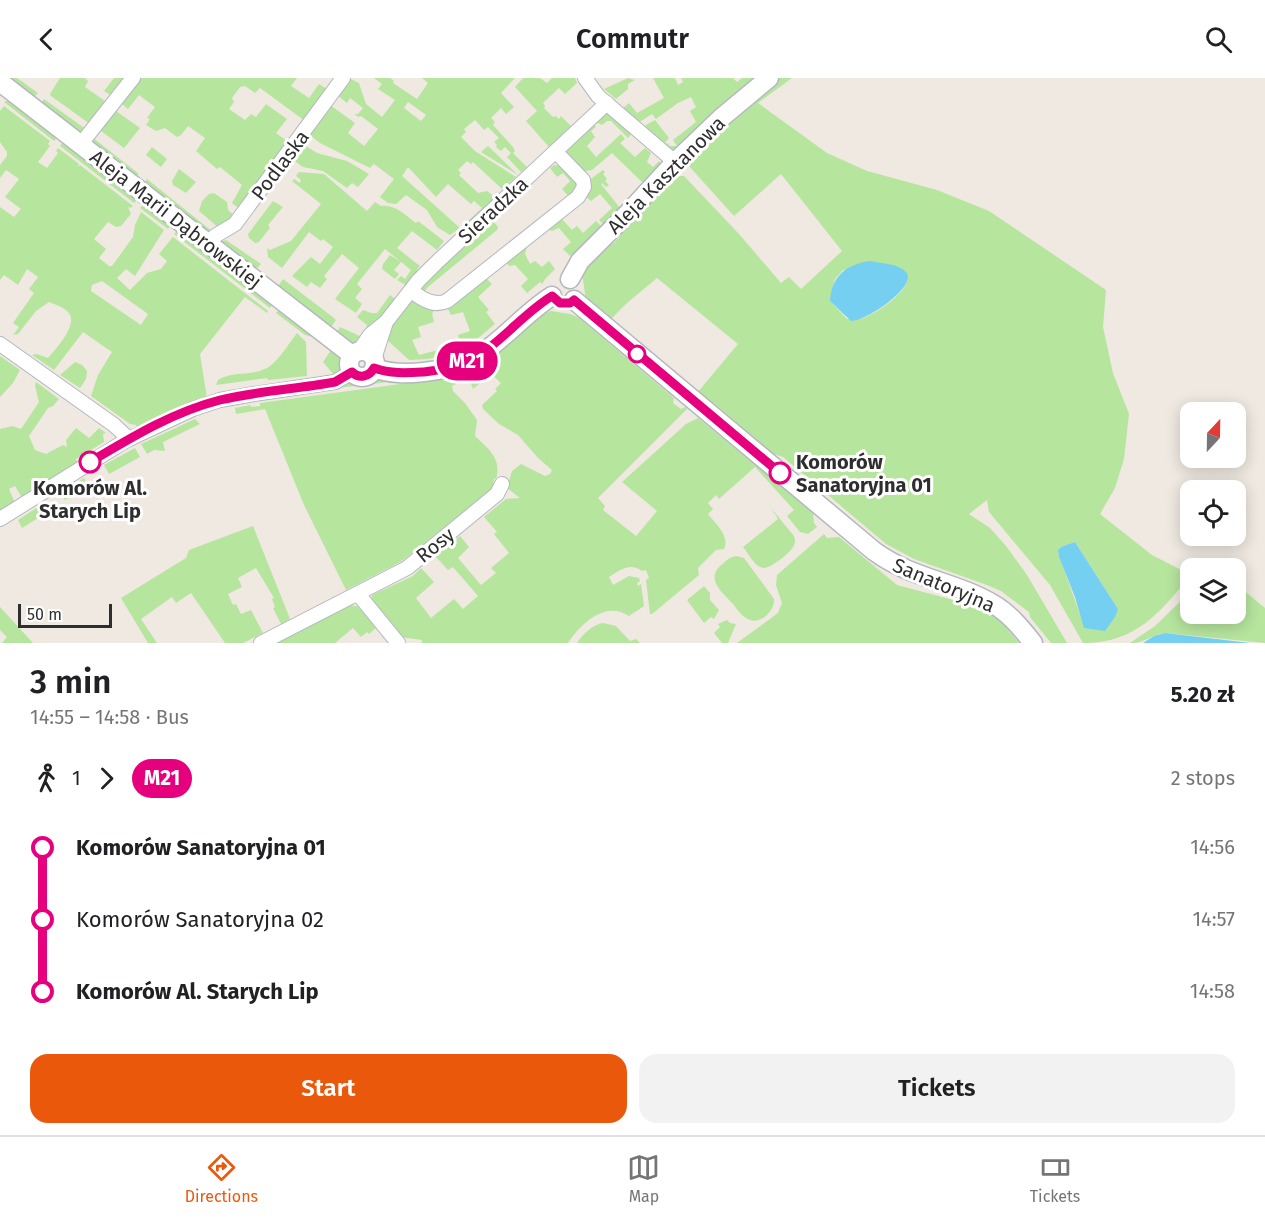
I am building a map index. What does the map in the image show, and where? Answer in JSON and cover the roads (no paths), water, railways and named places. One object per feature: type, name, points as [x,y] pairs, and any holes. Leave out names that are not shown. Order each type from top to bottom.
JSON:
[{"type":"street","points":[[80,145],[133,78]]},
{"type":"street","name":"Podlaska","points":[[209,244],[218,234],[235,224],[343,78]]},
{"type":"street","points":[[585,78],[592,89],[675,162]]},
{"type":"street","name":"Aleja Kasztanowa","points":[[570,279],[580,261],[675,162],[721,118],[769,78]]},
{"type":"street","name":"Aleja Marii Dąbrowskiej","points":[[0,82],[362,361]]},
{"type":"street","name":"Sieradzka","points":[[362,361],[386,322],[436,263],[607,103]]},
{"type":"street","points":[[411,290],[430,302],[440,304],[447,301],[578,197],[584,187],[583,180],[556,152]]},
{"type":"street","points":[[562,278],[570,279],[577,288],[574,300],[570,303],[560,303],[552,296],[551,288],[555,281],[562,278]]},
{"type":"street","points":[[0,519],[129,439],[170,418],[202,406],[254,394],[335,382],[362,361],[391,373],[445,369],[470,360],[494,343],[536,306],[552,296]]},
{"type":"street","name":"Sanatoryjna","points":[[574,300],[885,560],[911,573],[972,593],[994,605],[1009,616],[1033,643]]},
{"type":"street","points":[[0,344],[114,425],[129,439]]},
{"type":"street","name":"Rosy","points":[[261,643],[407,568],[497,494],[502,484]]},
{"type":"street","points":[[358,594],[398,643]]},
{"type":"water","points":[[870,261],[899,267],[906,272],[908,278],[905,286],[889,302],[867,316],[851,321],[830,301],[831,292],[841,273],[853,265]]},
{"type":"water","points":[[1075,542],[1118,609],[1105,631],[1084,628],[1075,597],[1059,557],[1058,550]]},
{"type":"water","points":[[1165,633],[1250,643],[1143,643],[1154,636]]},
{"type":"place","name":"Komorów Al. Starych Lip","points":[[90,462]]},
{"type":"place","name":"Komorów Sanatoryjna 01","points":[[780,473]]}]
